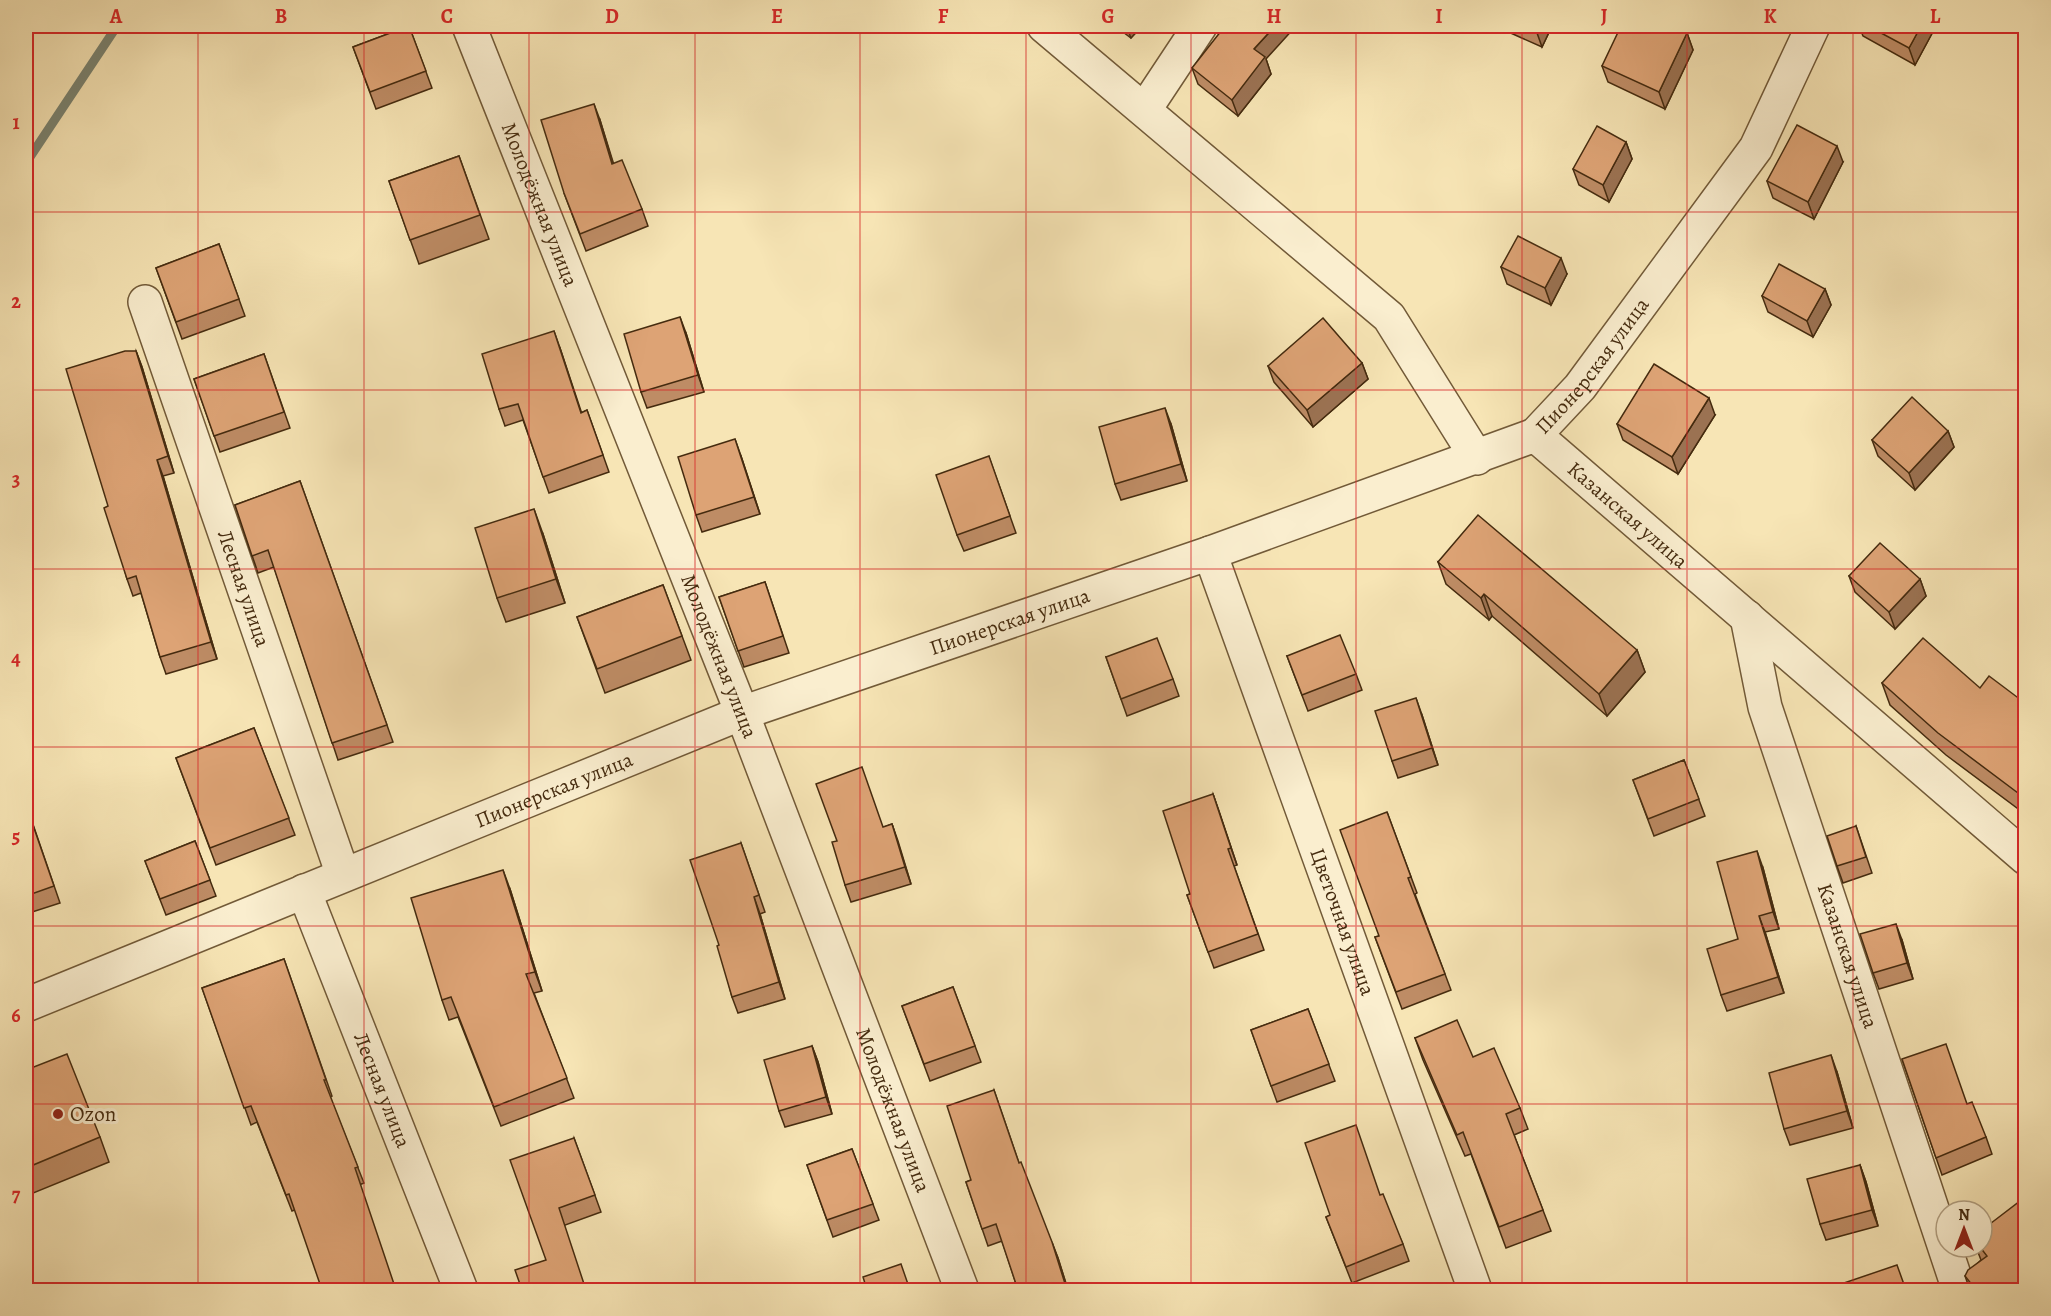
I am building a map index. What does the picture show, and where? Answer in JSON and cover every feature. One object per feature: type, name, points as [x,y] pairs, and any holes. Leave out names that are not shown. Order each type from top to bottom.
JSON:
[{"type":"street","name":"Молодёжная улица","points":[[469,26],[742,713],[962,1290]]},
{"type":"street","points":[[1044,26],[1389,317],[1477,458]]},
{"type":"street","points":[[1145,109],[1200,26]]},
{"type":"street","name":"Пионерская улица","points":[[26,1005],[742,713],[1210,553],[1477,458],[1535,435],[1580,387],[1756,148],[1813,26]]},
{"type":"street","name":"Лесная улица","points":[[145,302],[343,875]]},
{"type":"street","name":"Казанская улица","points":[[1535,435],[2025,858]]},
{"type":"street","name":"Цветочная улица","points":[[1210,553],[1475,1290]]},
{"type":"street","name":"Казанская улица","points":[[1747,617],[1765,707],[1959,1290]]},
{"type":"street","name":"Лесная улица","points":[[304,891],[461,1290]]},
{"type":"building","points":[[409,26],[426,71],[370,92],[353,47]]},
{"type":"building","points":[[1225,26],[1275,26],[1254,49],[1265,57],[1232,100],[1192,68]]},
{"type":"building","points":[[1525,26],[1538,26],[1536,30]]},
{"type":"building","points":[[1621,26],[1670,26],[1687,33],[1659,92],[1602,66]]},
{"type":"building","points":[[1868,26],[1921,26],[1909,48]]},
{"type":"building","points":[[594,104],[612,164],[622,160],[642,209],[580,234],[564,193],[541,120]]},
{"type":"building","points":[[1797,125],[1837,146],[1808,202],[1767,181]]},
{"type":"building","points":[[1597,126],[1626,142],[1603,185],[1573,169]]},
{"type":"building","points":[[459,156],[480,215],[410,240],[389,181]]},
{"type":"building","points":[[1518,236],[1561,258],[1545,288],[1501,267]]},
{"type":"building","points":[[219,244],[239,299],[176,322],[156,268]]},
{"type":"building","points":[[1779,264],[1825,289],[1807,321],[1762,296]]},
{"type":"building","points":[[680,317],[698,375],[641,392],[624,334]]},
{"type":"building","points":[[1323,318],[1362,363],[1307,410],[1268,366]]},
{"type":"building","points":[[554,331],[581,413],[587,410],[603,455],[543,477],[518,404],[499,409],[482,354]]},
{"type":"building","points":[[125,351],[136,351],[168,456],[157,460],[211,642],[160,657],[136,576],[127,579],[104,508],[108,506],[66,369]]},
{"type":"building","points":[[264,354],[284,412],[214,436],[194,379]]},
{"type":"building","points":[[1654,364],[1709,398],[1672,457],[1617,424]]},
{"type":"building","points":[[1912,397],[1948,431],[1909,473],[1872,440]]},
{"type":"building","points":[[1165,408],[1181,464],[1115,484],[1099,427]]},
{"type":"building","points":[[735,439],[754,497],[696,515],[678,457]]},
{"type":"building","points":[[989,456],[1010,516],[957,535],[936,475]]},
{"type":"building","points":[[300,481],[387,725],[332,743],[268,550],[252,556],[235,505]]},
{"type":"building","points":[[534,509],[556,579],[497,598],[475,528]]},
{"type":"building","points":[[1478,515],[1637,650],[1599,694],[1484,594],[1481,598],[1438,562]]},
{"type":"building","points":[[1880,543],[1920,579],[1889,612],[1849,576]]},
{"type":"building","points":[[765,582],[783,636],[738,651],[719,597]]},
{"type":"building","points":[[663,585],[682,636],[597,669],[577,617]]},
{"type":"building","points":[[1340,635],[1356,674],[1302,695],[1287,656]]},
{"type":"building","points":[[1157,638],[1173,679],[1121,699],[1106,657]]},
{"type":"building","points":[[1923,638],[1980,688],[1989,676],[2025,703],[2025,783],[2018,793],[1938,733],[1882,683]]},
{"type":"building","points":[[1416,698],[1432,748],[1392,761],[1375,711]]},
{"type":"building","points":[[254,728],[289,818],[210,848],[176,758]]},
{"type":"building","points":[[1684,760],[1699,799],[1648,819],[1633,780]]},
{"type":"building","points":[[862,767],[883,827],[892,824],[905,867],[845,885],[832,842],[837,841],[816,784]]},
{"type":"building","points":[[1213,794],[1231,848],[1228,849],[1258,934],[1208,952],[1187,895],[1190,894],[1163,811]]},
{"type":"building","points":[[26,805],[54,886],[26,896]]},
{"type":"building","points":[[1387,812],[1411,877],[1408,878],[1445,974],[1396,992],[1375,937],[1379,936],[1340,830]]},
{"type":"building","points":[[1856,826],[1866,857],[1837,866],[1827,836]]},
{"type":"building","points":[[195,841],[210,880],[160,899],[145,861]]},
{"type":"building","points":[[741,843],[759,895],[754,897],[779,982],[732,997],[717,946],[719,945],[690,860]]},
{"type":"building","points":[[1757,851],[1773,912],[1759,916],[1778,977],[1721,995],[1707,949],[1738,939],[1717,862]]},
{"type":"building","points":[[503,870],[535,972],[526,974],[567,1078],[494,1107],[451,997],[442,1000],[411,898]]},
{"type":"building","points":[[1896,924],[1907,963],[1873,973],[1860,934]]},
{"type":"building","points":[[284,959],[326,1080],[324,1080],[358,1167],[355,1168],[396,1290],[322,1290],[289,1194],[286,1195],[251,1106],[244,1108],[202,988]]},
{"type":"building","points":[[953,987],[975,1046],[924,1064],[902,1006]]},
{"type":"building","points":[[1308,1009],[1329,1064],[1271,1086],[1251,1030]]},
{"type":"building","points":[[1457,1020],[1473,1057],[1494,1048],[1520,1108],[1506,1114],[1543,1210],[1499,1227],[1463,1132],[1457,1135],[1415,1038]]},
{"type":"building","points":[[1946,1044],[1967,1104],[1972,1102],[1986,1137],[1936,1158],[1902,1059]]},
{"type":"building","points":[[812,1046],[826,1097],[779,1111],[764,1060]]},
{"type":"building","points":[[67,1054],[100,1137],[26,1168],[26,1070]]},
{"type":"building","points":[[1831,1055],[1847,1111],[1784,1129],[1769,1073]]},
{"type":"building","points":[[994,1090],[1019,1163],[1021,1162],[1052,1242],[1067,1290],[1018,1290],[996,1224],[982,1229],[966,1182],[971,1180],[947,1106]]},
{"type":"building","points":[[1356,1125],[1380,1195],[1383,1194],[1403,1244],[1346,1267],[1326,1217],[1330,1215],[1305,1143]]},
{"type":"building","points":[[574,1138],[595,1195],[559,1208],[586,1290],[522,1290],[515,1270],[546,1260],[510,1160]]},
{"type":"building","points":[[852,1149],[873,1204],[827,1220],[807,1165]]},
{"type":"building","points":[[1860,1165],[1872,1210],[1820,1224],[1807,1179]]},
{"type":"building","points":[[2024,1198],[2025,1278],[2009,1290],[1976,1290],[1965,1276],[1968,1270],[1983,1259],[1994,1259],[1994,1221]]},
{"type":"building","points":[[901,1264],[910,1290],[867,1290],[863,1277]]},
{"type":"building","points":[[1897,1265],[1906,1290],[1846,1290],[1844,1283]]},
{"type":"building","points":[[1560,1283],[1562,1290],[1536,1290]]},
{"type":"waterway","points":[[26,163],[117,26]]},
{"type":"place","name":"Ozon","points":[[58,1114]]}]
